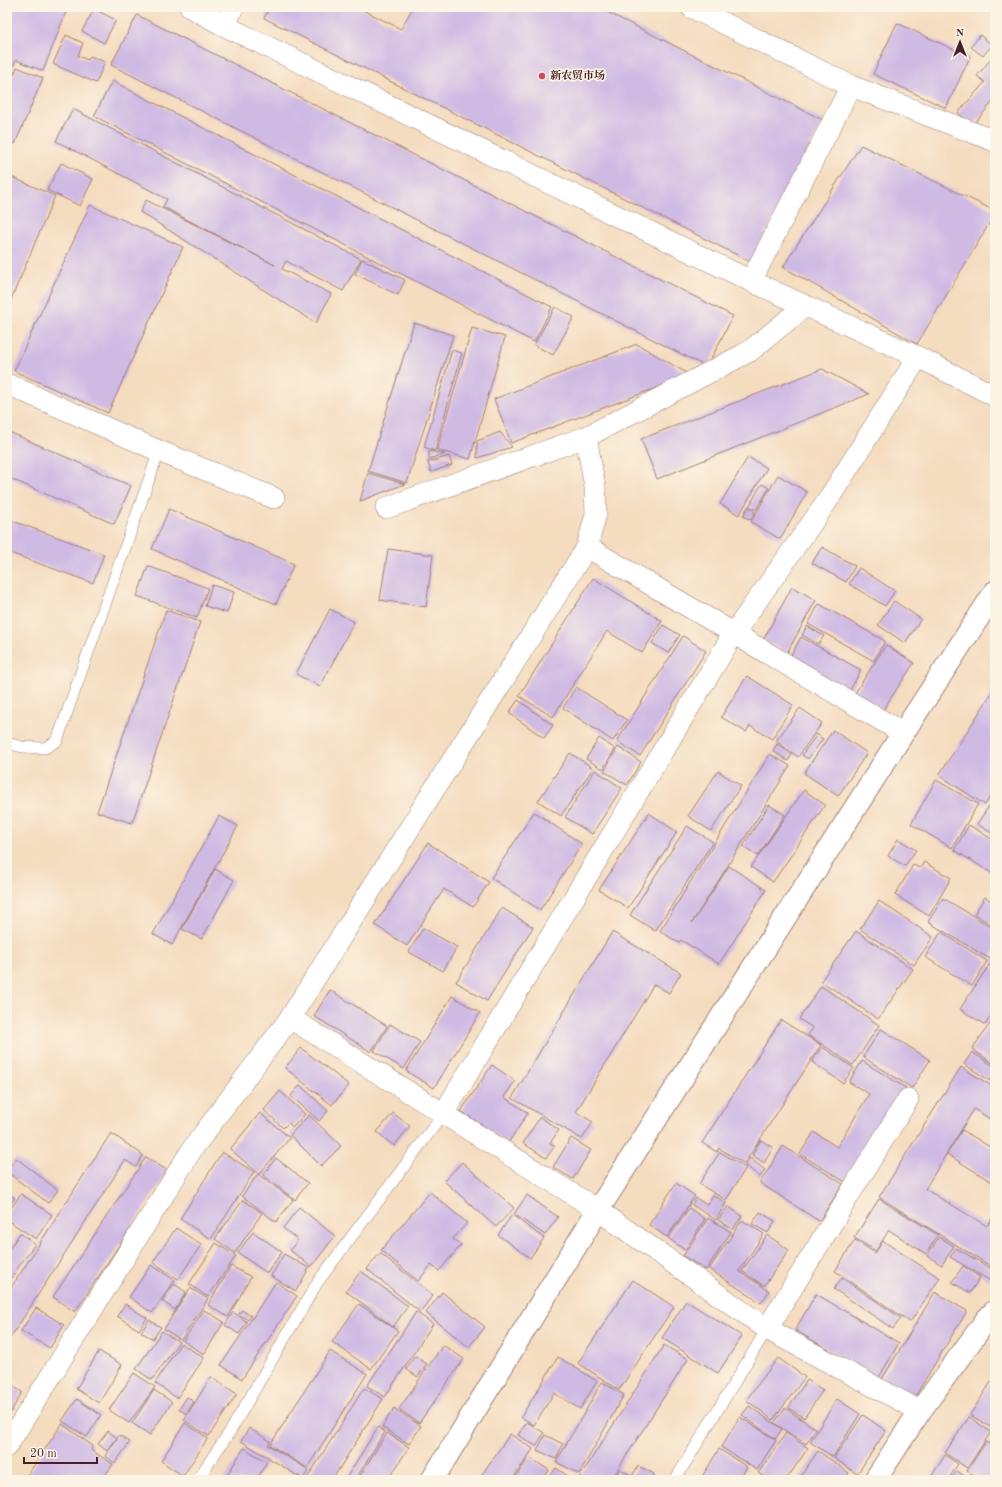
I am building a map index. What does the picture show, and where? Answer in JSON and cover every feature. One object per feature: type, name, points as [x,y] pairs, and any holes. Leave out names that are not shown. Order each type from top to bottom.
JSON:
[{"type":"street","points":[[190,7],[226,26],[751,281],[918,357],[995,396]]},
{"type":"street","points":[[226,26],[233,7]]},
{"type":"street","points":[[691,7],[851,86],[990,133]]},
{"type":"street","points":[[751,281],[851,86]]},
{"type":"street","points":[[386,508],[586,436],[750,351],[805,306]]},
{"type":"street","points":[[444,1113],[734,634],[826,503],[918,357]]},
{"type":"street","points":[[7,384],[159,451],[274,498]]},
{"type":"street","points":[[7,1446],[193,1148],[290,1018],[587,547],[596,514],[595,487],[586,436]]},
{"type":"street","points":[[587,547],[903,733]]},
{"type":"street","points":[[432,1480],[598,1210],[995,592]]},
{"type":"street","points":[[290,1018],[598,1210],[767,1329],[920,1411]]},
{"type":"street","points":[[767,1329],[908,1099]]},
{"type":"street","points":[[874,1480],[920,1411],[992,1318]]},
{"type":"lane","points":[[7,743],[22,747],[45,748],[57,741],[159,451]]},
{"type":"lane","points":[[197,1480],[231,1430],[317,1283],[444,1113]]},
{"type":"lane","points":[[675,1480],[767,1329]]},
{"type":"building","points":[[7,7],[68,7],[43,71],[16,60],[7,83]]},
{"type":"building","points":[[270,7],[357,7],[401,29],[413,7],[597,7],[823,120],[751,262],[264,18]]},
{"type":"building","points":[[94,9],[116,20],[104,43],[82,31]]},
{"type":"building","points":[[137,15],[733,316],[707,367],[111,65]]},
{"type":"building","points":[[897,23],[970,57],[946,108],[873,74]]},
{"type":"building","points":[[66,35],[83,43],[78,56],[88,60],[90,56],[105,62],[96,83],[53,64]]},
{"type":"building","points":[[980,35],[992,45],[983,56],[971,47]]},
{"type":"building","points":[[995,54],[995,99],[973,125],[958,113],[985,82],[977,76]]},
{"type":"building","points":[[17,67],[43,78],[15,144],[7,140],[7,92]]},
{"type":"building","points":[[112,81],[552,307],[534,342],[94,116]]},
{"type":"building","points":[[73,109],[361,259],[343,291],[286,261],[282,269],[331,294],[316,323],[140,212],[146,200],[275,265],[163,207],[167,199],[56,141]]},
{"type":"building","points":[[861,145],[995,211],[995,214],[917,344],[783,267]]},
{"type":"building","points":[[61,163],[93,179],[80,206],[47,190]]},
{"type":"building","points":[[7,175],[55,196],[7,309]]},
{"type":"building","points":[[90,205],[183,247],[108,413],[14,371]]},
{"type":"building","points":[[362,259],[405,280],[398,295],[355,274]]},
{"type":"building","points":[[555,307],[574,317],[553,355],[534,345]]},
{"type":"building","points":[[414,323],[453,335],[407,483],[368,471]]},
{"type":"building","points":[[472,328],[505,337],[470,459],[437,450]]},
{"type":"building","points":[[637,344],[690,375],[511,443],[494,399]]},
{"type":"building","points":[[452,350],[462,353],[435,451],[424,447]]},
{"type":"building","points":[[822,369],[869,394],[657,479],[641,439]]},
{"type":"building","points":[[7,431],[131,486],[114,524],[7,477]]},
{"type":"building","points":[[500,432],[512,447],[477,458],[477,441]]},
{"type":"building","points":[[429,451],[445,454],[429,459]]},
{"type":"building","points":[[449,456],[452,465],[431,472],[428,462]]},
{"type":"building","points":[[748,457],[767,468],[739,515],[720,504]]},
{"type":"building","points":[[368,473],[405,484],[360,501]]},
{"type":"building","points":[[778,475],[807,492],[780,539],[751,522]]},
{"type":"building","points":[[762,484],[769,488],[756,510],[749,506]]},
{"type":"building","points":[[748,507],[755,512],[751,520],[743,516]]},
{"type":"building","points":[[169,509],[294,564],[276,604],[152,549]]},
{"type":"building","points":[[7,519],[104,554],[93,583],[7,552]]},
{"type":"building","points":[[822,547],[855,566],[846,582],[812,563]]},
{"type":"building","points":[[388,549],[433,555],[426,607],[380,600]]},
{"type":"building","points":[[148,566],[208,588],[197,618],[137,596]]},
{"type":"building","points":[[859,568],[895,591],[885,606],[849,584]]},
{"type":"building","points":[[593,578],[662,621],[642,653],[607,631],[553,717],[519,696]]},
{"type":"building","points":[[212,585],[234,592],[227,613],[205,606]]},
{"type":"building","points":[[792,587],[816,600],[787,653],[763,640]]},
{"type":"building","points":[[894,601],[921,619],[905,643],[878,625]]},
{"type":"building","points":[[819,604],[885,641],[874,661],[808,624]]},
{"type":"building","points":[[330,609],[354,622],[320,687],[296,674]]},
{"type":"building","points":[[166,610],[200,622],[132,823],[97,812]]},
{"type":"building","points":[[663,625],[680,635],[668,653],[652,643]]},
{"type":"building","points":[[807,626],[824,636],[818,644],[802,635]]},
{"type":"building","points":[[683,636],[706,651],[640,756],[617,741]]},
{"type":"building","points":[[801,637],[861,670],[849,692],[789,659]]},
{"type":"building","points":[[886,645],[914,663],[883,710],[855,693]]},
{"type":"building","points":[[747,676],[793,705],[772,739],[750,726],[746,732],[721,717]]},
{"type":"building","points":[[576,687],[627,720],[613,741],[563,708]]},
{"type":"building","points":[[995,688],[995,789],[985,805],[939,775]]},
{"type":"building","points":[[518,700],[553,725],[544,738],[509,713]]},
{"type":"building","points":[[800,708],[822,723],[798,757],[776,741]]},
{"type":"building","points":[[833,730],[867,753],[838,796],[804,773]]},
{"type":"building","points":[[817,734],[823,739],[808,759],[802,755]]},
{"type":"building","points":[[599,738],[615,749],[603,769],[586,759]]},
{"type":"building","points":[[777,744],[792,754],[788,761],[773,751]]},
{"type":"building","points":[[618,747],[641,762],[627,785],[604,771]]},
{"type":"building","points":[[570,753],[593,768],[561,816],[538,801]]},
{"type":"building","points":[[770,754],[790,766],[692,923],[729,866],[766,890],[719,964],[681,940],[679,943],[660,931]]},
{"type":"building","points":[[595,770],[622,788],[592,834],[565,817]]},
{"type":"building","points":[[718,771],[741,786],[711,831],[688,816]]},
{"type":"building","points":[[936,780],[978,804],[952,848],[911,824]]},
{"type":"building","points":[[804,790],[825,805],[773,882],[751,867]]},
{"type":"building","points":[[995,797],[995,835],[977,824]]},
{"type":"building","points":[[769,805],[785,815],[758,856],[743,846]]},
{"type":"building","points":[[534,812],[582,844],[540,910],[491,878]]},
{"type":"building","points":[[649,813],[677,832],[628,908],[599,890]]},
{"type":"building","points":[[219,816],[238,826],[172,945],[153,934]]},
{"type":"building","points":[[969,825],[995,841],[995,875],[954,850]]},
{"type":"building","points":[[687,826],[713,842],[655,931],[630,915]]},
{"type":"building","points":[[898,839],[916,850],[905,866],[888,856]]},
{"type":"building","points":[[428,843],[489,882],[473,907],[444,889],[407,946],[375,925]]},
{"type":"building","points":[[924,862],[951,878],[929,916],[895,895],[913,865],[920,868]]},
{"type":"building","points":[[215,869],[234,880],[202,939],[182,929]]},
{"type":"building","points":[[985,897],[995,903],[995,927],[974,914]]},
{"type":"building","points":[[943,898],[995,929],[995,951],[990,959],[928,922]]},
{"type":"building","points":[[879,901],[933,937],[914,965],[860,929]]},
{"type":"building","points":[[502,908],[533,927],[487,1001],[456,982]]},
{"type":"building","points":[[423,928],[457,947],[443,971],[409,952]]},
{"type":"building","points":[[856,931],[913,969],[878,1019],[821,981]]},
{"type":"building","points":[[612,932],[681,973],[669,993],[654,984],[576,1112],[593,1122],[582,1139],[512,1098]]},
{"type":"building","points":[[941,932],[987,961],[972,986],[925,957]]},
{"type":"building","points":[[995,956],[995,965],[991,962]]},
{"type":"building","points":[[989,965],[995,969],[995,1010],[985,1025],[960,1009]]},
{"type":"building","points":[[821,986],[879,1025],[853,1065],[808,1035],[813,1028],[799,1019]]},
{"type":"building","points":[[330,990],[387,1026],[371,1052],[314,1016]]},
{"type":"building","points":[[452,996],[480,1013],[434,1088],[406,1071]]},
{"type":"building","points":[[781,1020],[821,1045],[744,1164],[719,1148],[717,1152],[702,1143]]},
{"type":"building","points":[[991,1022],[995,1025],[995,1065],[972,1049]]},
{"type":"building","points":[[390,1024],[420,1042],[404,1069],[374,1051]]},
{"type":"building","points":[[881,1029],[930,1060],[912,1088],[863,1057]]},
{"type":"building","points":[[822,1047],[854,1068],[843,1083],[812,1062]]},
{"type":"building","points":[[301,1048],[349,1085],[332,1105],[285,1068]]},
{"type":"building","points":[[972,1052],[995,1067],[995,1084],[964,1064]]},
{"type":"building","points":[[862,1061],[906,1088],[847,1183],[800,1154],[814,1132],[837,1147],[869,1094],[849,1082]]},
{"type":"building","points":[[492,1065],[515,1081],[504,1097],[528,1113],[508,1143],[461,1111]]},
{"type":"building","points":[[961,1067],[995,1088],[995,1122],[974,1109],[925,1189],[987,1226],[995,1214],[995,1269],[879,1197]]},
{"type":"building","points":[[300,1085],[328,1111],[319,1121],[291,1096]]},
{"type":"building","points":[[280,1091],[305,1114],[293,1127],[288,1123],[283,1128],[264,1110]]},
{"type":"building","points":[[260,1113],[290,1138],[259,1174],[230,1149]]},
{"type":"building","points":[[393,1113],[410,1126],[394,1146],[377,1132]]},
{"type":"building","points":[[309,1115],[341,1146],[321,1166],[290,1135]]},
{"type":"building","points":[[540,1117],[559,1130],[550,1143],[555,1146],[546,1158],[523,1143]]},
{"type":"building","points":[[962,1130],[995,1150],[995,1184],[947,1154]]},
{"type":"building","points":[[111,1133],[143,1155],[136,1167],[125,1160],[7,1343],[7,1294]]},
{"type":"building","points":[[571,1138],[591,1150],[573,1179],[553,1167]]},
{"type":"building","points":[[761,1140],[773,1148],[764,1163],[752,1155]]},
{"type":"building","points":[[783,1146],[843,1184],[819,1221],[760,1183]]},
{"type":"building","points":[[222,1152],[254,1172],[211,1239],[180,1219]]},
{"type":"building","points":[[720,1152],[746,1168],[726,1200],[699,1184]]},
{"type":"building","points":[[146,1157],[168,1171],[75,1312],[53,1297]]},
{"type":"building","points":[[16,1158],[58,1190],[48,1203],[7,1172]]},
{"type":"building","points":[[276,1158],[308,1183],[295,1200],[263,1175]]},
{"type":"building","points":[[750,1158],[765,1170],[760,1177],[745,1165]]},
{"type":"building","points":[[462,1162],[514,1208],[496,1227],[444,1181]]},
{"type":"building","points":[[258,1174],[293,1200],[276,1222],[242,1196]]},
{"type":"building","points":[[676,1183],[695,1196],[667,1237],[649,1225]]},
{"type":"building","points":[[7,1192],[15,1198],[7,1208]]},
{"type":"building","points":[[430,1192],[467,1223],[453,1239],[461,1245],[439,1271],[431,1265],[418,1281],[381,1250]]},
{"type":"building","points":[[21,1194],[52,1215],[36,1239],[7,1220],[7,1214]]},
{"type":"building","points":[[527,1195],[558,1217],[545,1235],[514,1214]]},
{"type":"building","points":[[713,1195],[726,1203],[716,1220],[692,1205],[696,1198],[707,1205]]},
{"type":"building","points":[[879,1199],[938,1235],[926,1254],[889,1230],[876,1251],[854,1238]]},
{"type":"building","points":[[243,1200],[262,1213],[235,1253],[215,1239]]},
{"type":"building","points":[[728,1206],[742,1216],[733,1229],[718,1220]]},
{"type":"building","points":[[299,1207],[335,1236],[311,1267],[290,1250],[298,1240],[283,1228]]},
{"type":"building","points":[[689,1208],[705,1219],[685,1250],[668,1238]]},
{"type":"building","points":[[760,1212],[775,1221],[768,1233],[752,1224]]},
{"type":"building","points":[[512,1215],[544,1238],[530,1258],[498,1235]]},
{"type":"building","points":[[708,1218],[731,1232],[706,1270],[683,1256]]},
{"type":"building","points":[[742,1220],[764,1234],[739,1271],[769,1291],[761,1303],[709,1269]]},
{"type":"building","points":[[176,1228],[201,1245],[178,1279],[153,1262]]},
{"type":"building","points":[[253,1232],[282,1252],[267,1273],[238,1253]]},
{"type":"building","points":[[20,1233],[35,1244],[8,1282],[7,1252]]},
{"type":"building","points":[[767,1235],[789,1250],[764,1286],[742,1271]]},
{"type":"building","points":[[939,1237],[954,1246],[942,1265],[927,1256]]},
{"type":"building","points":[[855,1240],[875,1253],[883,1241],[940,1278],[910,1322],[835,1271]]},
{"type":"building","points":[[216,1243],[236,1256],[208,1297],[189,1284]]},
{"type":"building","points":[[956,1248],[995,1271],[989,1280],[950,1257]]},
{"type":"building","points":[[380,1253],[433,1295],[420,1312],[367,1269]]},
{"type":"building","points":[[284,1254],[309,1268],[296,1291],[271,1276]]},
{"type":"building","points":[[151,1265],[175,1280],[152,1313],[129,1297]]},
{"type":"building","points":[[231,1266],[251,1277],[228,1317],[208,1305]]},
{"type":"building","points":[[963,1266],[980,1277],[970,1293],[952,1282]]},
{"type":"building","points":[[361,1271],[408,1306],[393,1327],[346,1291]]},
{"type":"building","points":[[842,1278],[901,1318],[893,1329],[834,1289]]},
{"type":"building","points":[[633,1280],[674,1307],[619,1390],[578,1363]]},
{"type":"building","points":[[276,1282],[297,1296],[242,1379],[221,1365]]},
{"type":"building","points":[[174,1284],[186,1292],[175,1310],[162,1301]]},
{"type":"building","points":[[190,1288],[208,1299],[181,1340],[164,1329]]},
{"type":"building","points":[[442,1292],[485,1327],[469,1347],[426,1313]]},
{"type":"building","points":[[935,1292],[967,1311],[914,1398],[882,1379]]},
{"type":"building","points":[[816,1294],[899,1343],[878,1379],[795,1330]]},
{"type":"building","points":[[686,1301],[742,1336],[718,1373],[662,1338]]},
{"type":"building","points":[[125,1304],[147,1318],[139,1330],[117,1316]]},
{"type":"building","points":[[359,1304],[398,1331],[371,1369],[332,1342]]},
{"type":"building","points":[[36,1308],[64,1325],[50,1348],[21,1331]]},
{"type":"building","points":[[204,1310],[224,1322],[204,1354],[183,1341]]},
{"type":"building","points":[[242,1310],[251,1316],[248,1320],[239,1314]]},
{"type":"building","points":[[233,1312],[247,1322],[239,1334],[225,1325]]},
{"type":"building","points":[[416,1312],[433,1324],[385,1397],[367,1386]]},
{"type":"building","points":[[149,1320],[161,1327],[153,1339],[141,1332]]},
{"type":"building","points":[[162,1331],[179,1342],[152,1380],[136,1369]]},
{"type":"building","points":[[181,1343],[204,1358],[177,1398],[155,1383]]},
{"type":"building","points":[[443,1345],[464,1359],[419,1423],[399,1409]]},
{"type":"building","points":[[664,1345],[688,1359],[611,1480],[578,1480]]},
{"type":"building","points":[[99,1351],[122,1365],[99,1403],[76,1389]]},
{"type":"building","points":[[330,1351],[367,1374],[307,1468],[270,1445]]},
{"type":"building","points":[[415,1356],[427,1364],[418,1377],[406,1369]]},
{"type":"building","points":[[558,1357],[597,1381],[580,1409],[554,1393],[534,1425],[521,1417]]},
{"type":"building","points":[[778,1358],[805,1377],[773,1420],[746,1400]]},
{"type":"building","points":[[134,1373],[155,1387],[129,1423],[109,1410]]},
{"type":"building","points":[[211,1377],[237,1394],[209,1436],[184,1420]]},
{"type":"building","points":[[807,1380],[823,1390],[804,1418],[788,1408]]},
{"type":"building","points":[[7,1382],[22,1392],[11,1412],[7,1410]]},
{"type":"building","points":[[602,1382],[624,1395],[579,1474],[556,1462]]},
{"type":"building","points":[[991,1382],[995,1384],[994,1429],[970,1415]]},
{"type":"building","points":[[364,1388],[383,1399],[332,1480],[306,1480]]},
{"type":"building","points":[[154,1390],[172,1402],[150,1435],[132,1423]]},
{"type":"building","points":[[187,1397],[194,1402],[186,1414],[179,1409]]},
{"type":"building","points":[[77,1399],[101,1415],[87,1437],[62,1421]]},
{"type":"building","points":[[837,1399],[860,1414],[833,1457],[810,1442]]},
{"type":"building","points":[[749,1406],[782,1429],[775,1439],[742,1415]]},
{"type":"building","points":[[394,1408],[421,1426],[409,1444],[382,1427]]},
{"type":"building","points":[[785,1408],[816,1429],[806,1444],[774,1423]]},
{"type":"building","points":[[863,1415],[886,1431],[857,1474],[834,1458]]},
{"type":"building","points":[[740,1417],[776,1440],[757,1470],[721,1447]]},
{"type":"building","points":[[969,1417],[991,1432],[967,1468],[945,1453]]},
{"type":"building","points":[[527,1422],[544,1433],[536,1446],[518,1435]]},
{"type":"building","points":[[185,1423],[208,1438],[183,1476],[161,1461]]},
{"type":"building","points":[[62,1424],[93,1446],[91,1450],[113,1464],[102,1480],[31,1480],[26,1477]]},
{"type":"building","points":[[378,1427],[385,1432],[355,1480],[345,1480]]},
{"type":"building","points":[[249,1428],[270,1441],[268,1445],[309,1470],[303,1479],[241,1441]]},
{"type":"building","points":[[108,1431],[117,1438],[107,1451],[98,1444]]},
{"type":"building","points":[[387,1433],[409,1447],[388,1480],[357,1480]]},
{"type":"building","points":[[786,1433],[808,1448],[786,1480],[769,1480],[758,1473]]},
{"type":"building","points":[[510,1434],[533,1449],[512,1480],[478,1480]]},
{"type":"building","points":[[119,1435],[130,1442],[115,1463],[105,1456]]},
{"type":"building","points":[[545,1435],[563,1444],[556,1459],[537,1450]]},
{"type":"building","points":[[986,1442],[995,1447],[995,1480],[982,1480],[967,1471]]},
{"type":"building","points":[[244,1448],[267,1462],[256,1480],[224,1480]]},
{"type":"building","points":[[719,1449],[747,1467],[739,1480],[700,1480]]},
{"type":"building","points":[[818,1451],[849,1473],[844,1480],[798,1480]]},
{"type":"building","points":[[945,1455],[958,1464],[948,1480],[929,1480]]},
{"type":"building","points":[[529,1457],[549,1470],[543,1480],[514,1480]]},
{"type":"building","points":[[638,1466],[654,1474],[651,1480],[638,1480],[632,1476]]},
{"type":"building","points":[[556,1468],[574,1480],[547,1480]]},
{"type":"building","points":[[620,1469],[629,1474],[625,1480],[613,1480]]},
{"type":"building","points":[[957,1471],[970,1480],[950,1480]]},
{"type":"building","points":[[17,1475],[25,1480],[14,1480]]},
{"type":"place","name":"新农贸市场","points":[[542,76]]}]
